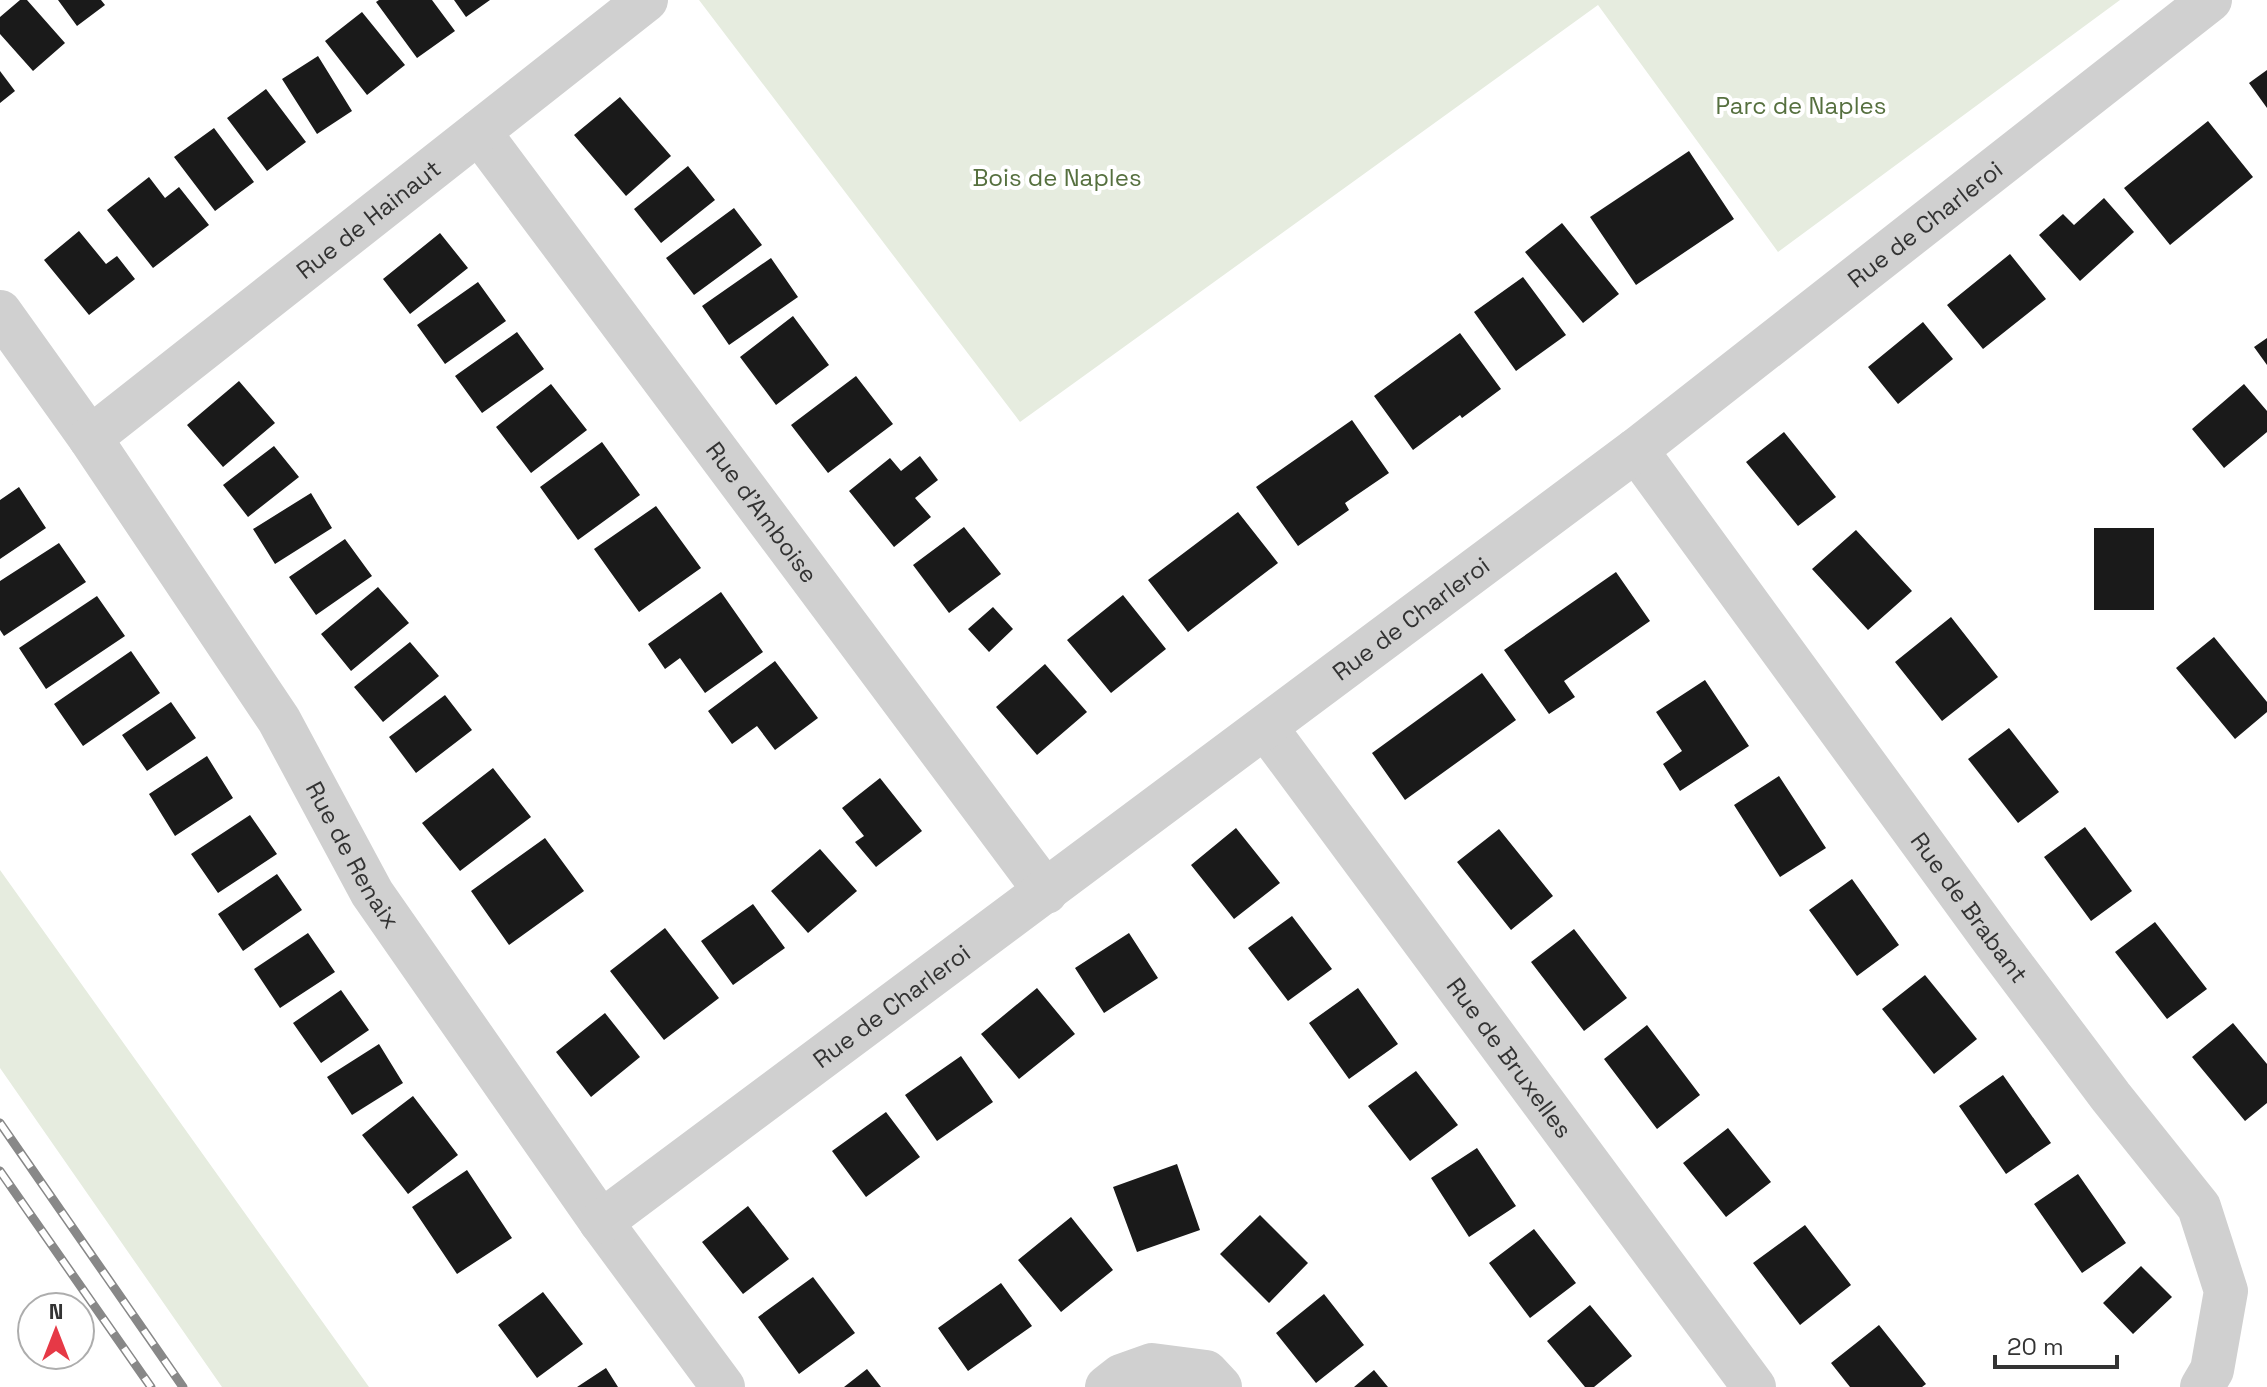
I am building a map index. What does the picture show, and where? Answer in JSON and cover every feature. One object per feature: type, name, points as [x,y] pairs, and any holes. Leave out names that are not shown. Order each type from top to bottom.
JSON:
[{"type":"street","name":"Rue de Hainaut","points":[[90,438],[646,0]]},
{"type":"street","name":"Rue de Charleroi","points":[[601,1222],[1636,450],[2210,0]]},
{"type":"street","name":"Rue d'Amboise","points":[[479,132],[1046,892]]},
{"type":"street","name":"Rue de Renaix","points":[[0,312],[90,438],[279,720],[372,893],[601,1222],[723,1387]]},
{"type":"street","name":"Rue de Brabant","points":[[1636,450],[2003,953],[2111,1097],[2199,1207],[2226,1291],[2212,1370],[2202,1387]]},
{"type":"street","name":"Rue de Bruxelles","points":[[1266,728],[1754,1387]]},
{"type":"street","points":[[1107,1387],[1121,1376],[1152,1365],[1206,1372],[1220,1387]]},
{"type":"green space","name":"Bois de Naples","points":[[699,0],[2120,0],[1778,252],[1598,5],[1020,422]]},
{"type":"green space","points":[[0,870],[369,1387],[222,1387],[0,1068]]},
{"type":"building","points":[[20,0],[27,0],[65,43],[33,71],[0,34],[0,17]]},
{"type":"building","points":[[58,0],[101,0],[105,5],[77,26]]},
{"type":"building","points":[[432,0],[455,31],[417,58],[376,2]]},
{"type":"building","points":[[454,0],[490,0],[466,17]]},
{"type":"building","points":[[362,12],[405,65],[367,95],[325,41]]},
{"type":"building","points":[[318,56],[352,111],[317,134],[282,79]]},
{"type":"building","points":[[2267,70],[2267,108],[2249,83]]},
{"type":"building","points":[[0,71],[15,91],[0,103]]},
{"type":"building","points":[[266,89],[306,142],[267,171],[227,118]]},
{"type":"building","points":[[620,97],[671,156],[626,196],[574,135]]},
{"type":"building","points":[[2208,121],[2253,177],[2170,245],[2124,188]]},
{"type":"building","points":[[214,128],[254,182],[215,211],[174,157]]},
{"type":"building","points":[[1689,151],[1734,219],[1636,285],[1590,217]]},
{"type":"building","points":[[688,166],[715,200],[661,243],[634,209]]},
{"type":"building","points":[[149,177],[165,198],[179,187],[209,225],[153,268],[107,210]]},
{"type":"building","points":[[2104,198],[2134,232],[2080,281],[2039,235],[2063,214],[2074,225]]},
{"type":"building","points":[[734,208],[762,245],[694,295],[666,258]]},
{"type":"building","points":[[1562,223],[1619,294],[1583,323],[1525,252]]},
{"type":"building","points":[[79,231],[106,264],[117,256],[135,279],[89,315],[44,260]]},
{"type":"building","points":[[440,233],[468,268],[410,314],[383,279]]},
{"type":"building","points":[[2010,254],[2046,299],[1983,349],[1947,305]]},
{"type":"building","points":[[771,258],[798,297],[729,345],[702,306]]},
{"type":"building","points":[[1523,277],[1566,335],[1516,371],[1474,312]]},
{"type":"building","points":[[478,282],[506,321],[445,364],[417,325]]},
{"type":"building","points":[[793,316],[829,365],[776,405],[740,357]]},
{"type":"building","points":[[1923,322],[1953,359],[1898,404],[1868,367]]},
{"type":"building","points":[[517,332],[544,369],[482,413],[455,376]]},
{"type":"building","points":[[1460,333],[1501,389],[1413,450],[1374,396]]},
{"type":"building","points":[[2267,338],[2267,365],[2254,347]]},
{"type":"building","points":[[856,376],[893,424],[828,473],[791,425]]},
{"type":"building","points":[[239,381],[275,423],[223,467],[187,425]]},
{"type":"building","points":[[551,384],[587,430],[531,473],[496,427]]},
{"type":"building","points":[[2244,384],[2267,411],[2267,432],[2224,468],[2192,429]]},
{"type":"building","points":[[1352,420],[1389,473],[1345,503],[1349,510],[1298,546],[1256,487]]},
{"type":"building","points":[[1784,432],[1836,497],[1798,526],[1746,462]]},
{"type":"building","points":[[602,442],[640,495],[578,540],[540,487]]},
{"type":"building","points":[[274,446],[299,477],[248,517],[223,485]]},
{"type":"building","points":[[920,456],[938,480],[915,498],[931,517],[894,547],[849,491],[890,458],[901,471]]},
{"type":"building","points":[[19,487],[46,528],[0,559],[0,500]]},
{"type":"building","points":[[311,493],[332,528],[275,564],[253,529]]},
{"type":"building","points":[[656,506],[701,568],[639,612],[594,549]]},
{"type":"building","points":[[1238,512],[1278,563],[1188,632],[1148,580]]},
{"type":"building","points":[[964,527],[1001,574],[949,613],[913,565]]},
{"type":"building","points":[[2094,528],[2154,528],[2154,610],[2094,610]]},
{"type":"building","points":[[1856,530],[1912,591],[1868,630],[1812,569]]},
{"type":"building","points":[[345,539],[372,576],[316,615],[289,577]]},
{"type":"building","points":[[59,543],[86,582],[4,636],[0,630],[0,581]]},
{"type":"building","points":[[1616,572],[1650,621],[1564,681],[1575,697],[1549,714],[1504,650]]},
{"type":"building","points":[[378,587],[409,623],[351,671],[321,634]]},
{"type":"building","points":[[721,592],[763,652],[705,693],[680,658],[665,669],[648,644]]},
{"type":"building","points":[[1123,595],[1166,649],[1111,693],[1067,640]]},
{"type":"building","points":[[97,596],[125,636],[46,689],[19,648]]},
{"type":"building","points":[[993,607],[1013,629],[989,652],[968,629]]},
{"type":"building","points":[[1951,617],[1998,677],[1942,721],[1895,662]]},
{"type":"building","points":[[2214,637],[2267,702],[2267,712],[2235,739],[2176,668]]},
{"type":"building","points":[[410,642],[439,676],[383,722],[354,687]]},
{"type":"building","points":[[131,651],[160,693],[83,746],[54,704]]},
{"type":"building","points":[[775,661],[818,718],[775,750],[757,726],[732,744],[708,711]]},
{"type":"building","points":[[1045,664],[1087,712],[1037,755],[996,707]]},
{"type":"building","points":[[1482,673],[1516,720],[1405,800],[1372,753]]},
{"type":"building","points":[[1705,680],[1749,746],[1680,791],[1663,764],[1682,751],[1656,712]]},
{"type":"building","points":[[445,695],[472,730],[416,773],[389,737]]},
{"type":"building","points":[[171,702],[196,738],[147,771],[122,735]]},
{"type":"building","points":[[2009,728],[2059,792],[2018,823],[1968,759]]},
{"type":"building","points":[[207,756],[233,798],[175,836],[149,794]]},
{"type":"building","points":[[493,768],[531,817],[460,871],[422,823]]},
{"type":"building","points":[[1779,776],[1826,848],[1780,877],[1734,805]]},
{"type":"building","points":[[880,778],[922,831],[876,867],[855,842],[864,836],[842,808]]},
{"type":"building","points":[[250,815],[277,854],[218,893],[191,854]]},
{"type":"building","points":[[2085,827],[2132,891],[2091,921],[2044,857]]},
{"type":"building","points":[[1236,828],[1280,883],[1234,919],[1191,865]]},
{"type":"building","points":[[1499,829],[1553,896],[1511,930],[1457,862]]},
{"type":"building","points":[[545,838],[584,891],[509,945],[471,891]]},
{"type":"building","points":[[820,849],[857,891],[808,933],[771,891]]},
{"type":"building","points":[[277,874],[302,910],[243,951],[218,914]]},
{"type":"building","points":[[1852,879],[1899,945],[1857,976],[1809,910]]},
{"type":"building","points":[[753,904],[785,948],[733,985],[701,941]]},
{"type":"building","points":[[1292,916],[1332,969],[1288,1001],[1248,948]]},
{"type":"building","points":[[2155,922],[2207,989],[2167,1019],[2115,952]]},
{"type":"building","points":[[665,928],[719,998],[664,1040],[610,971]]},
{"type":"building","points":[[1574,929],[1627,998],[1584,1031],[1531,962]]},
{"type":"building","points":[[308,933],[335,972],[280,1008],[254,969]]},
{"type":"building","points":[[1129,933],[1158,978],[1104,1013],[1075,968]]},
{"type":"building","points":[[1925,975],[1977,1039],[1934,1074],[1882,1009]]},
{"type":"building","points":[[1037,988],[1075,1034],[1019,1079],[981,1034]]},
{"type":"building","points":[[1358,988],[1398,1044],[1349,1079],[1309,1023]]},
{"type":"building","points":[[341,990],[369,1030],[321,1063],[293,1023]]},
{"type":"building","points":[[605,1013],[640,1057],[591,1097],[556,1052]]},
{"type":"building","points":[[2233,1023],[2267,1064],[2267,1103],[2245,1121],[2192,1057]]},
{"type":"building","points":[[1647,1025],[1700,1095],[1657,1129],[1604,1059]]},
{"type":"building","points":[[379,1044],[403,1083],[352,1115],[327,1077]]},
{"type":"building","points":[[961,1056],[993,1102],[937,1141],[905,1095]]},
{"type":"building","points":[[1416,1071],[1458,1125],[1410,1161],[1368,1106]]},
{"type":"building","points":[[2003,1075],[2051,1143],[2006,1174],[1959,1106]]},
{"type":"building","points":[[413,1096],[458,1155],[408,1194],[362,1135]]},
{"type":"building","points":[[886,1112],[920,1157],[866,1197],[832,1151]]},
{"type":"building","points":[[1728,1128],[1771,1182],[1726,1217],[1683,1163]]},
{"type":"building","points":[[1477,1148],[1516,1206],[1469,1237],[1431,1178]]},
{"type":"building","points":[[1177,1164],[1200,1230],[1137,1252],[1113,1187]]},
{"type":"building","points":[[467,1170],[512,1238],[457,1274],[412,1207]]},
{"type":"building","points":[[2078,1174],[2126,1243],[2082,1273],[2034,1204]]},
{"type":"building","points":[[748,1206],[789,1259],[743,1294],[702,1242]]},
{"type":"building","points":[[1260,1215],[1308,1263],[1269,1303],[1220,1254]]},
{"type":"building","points":[[1071,1217],[1113,1270],[1061,1312],[1018,1260]]},
{"type":"building","points":[[1805,1225],[1851,1285],[1800,1325],[1753,1263]]},
{"type":"building","points":[[1534,1229],[1576,1283],[1530,1318],[1489,1263]]},
{"type":"building","points":[[2141,1266],[2172,1297],[2133,1334],[2103,1303]]},
{"type":"building","points":[[813,1277],[855,1333],[799,1374],[758,1317]]},
{"type":"building","points":[[1001,1283],[1032,1326],[968,1371],[938,1328]]},
{"type":"building","points":[[543,1292],[583,1344],[537,1378],[498,1325]]},
{"type":"building","points":[[1324,1294],[1364,1345],[1316,1383],[1276,1333]]},
{"type":"building","points":[[1590,1305],[1632,1356],[1594,1387],[1585,1387],[1547,1341]]},
{"type":"building","points":[[1879,1325],[1926,1384],[1922,1387],[1850,1387],[1831,1363]]},
{"type":"building","points":[[606,1368],[618,1387],[577,1387]]},
{"type":"building","points":[[867,1369],[881,1387],[844,1387]]},
{"type":"building","points":[[1374,1370],[1388,1387],[1354,1387]]},
{"type":"railway","points":[[0,1123],[183,1387]]},
{"type":"railway","points":[[0,1171],[151,1387]]},
{"type":"park label","name":"Parc de Naples","points":[[1801,105]]}]
